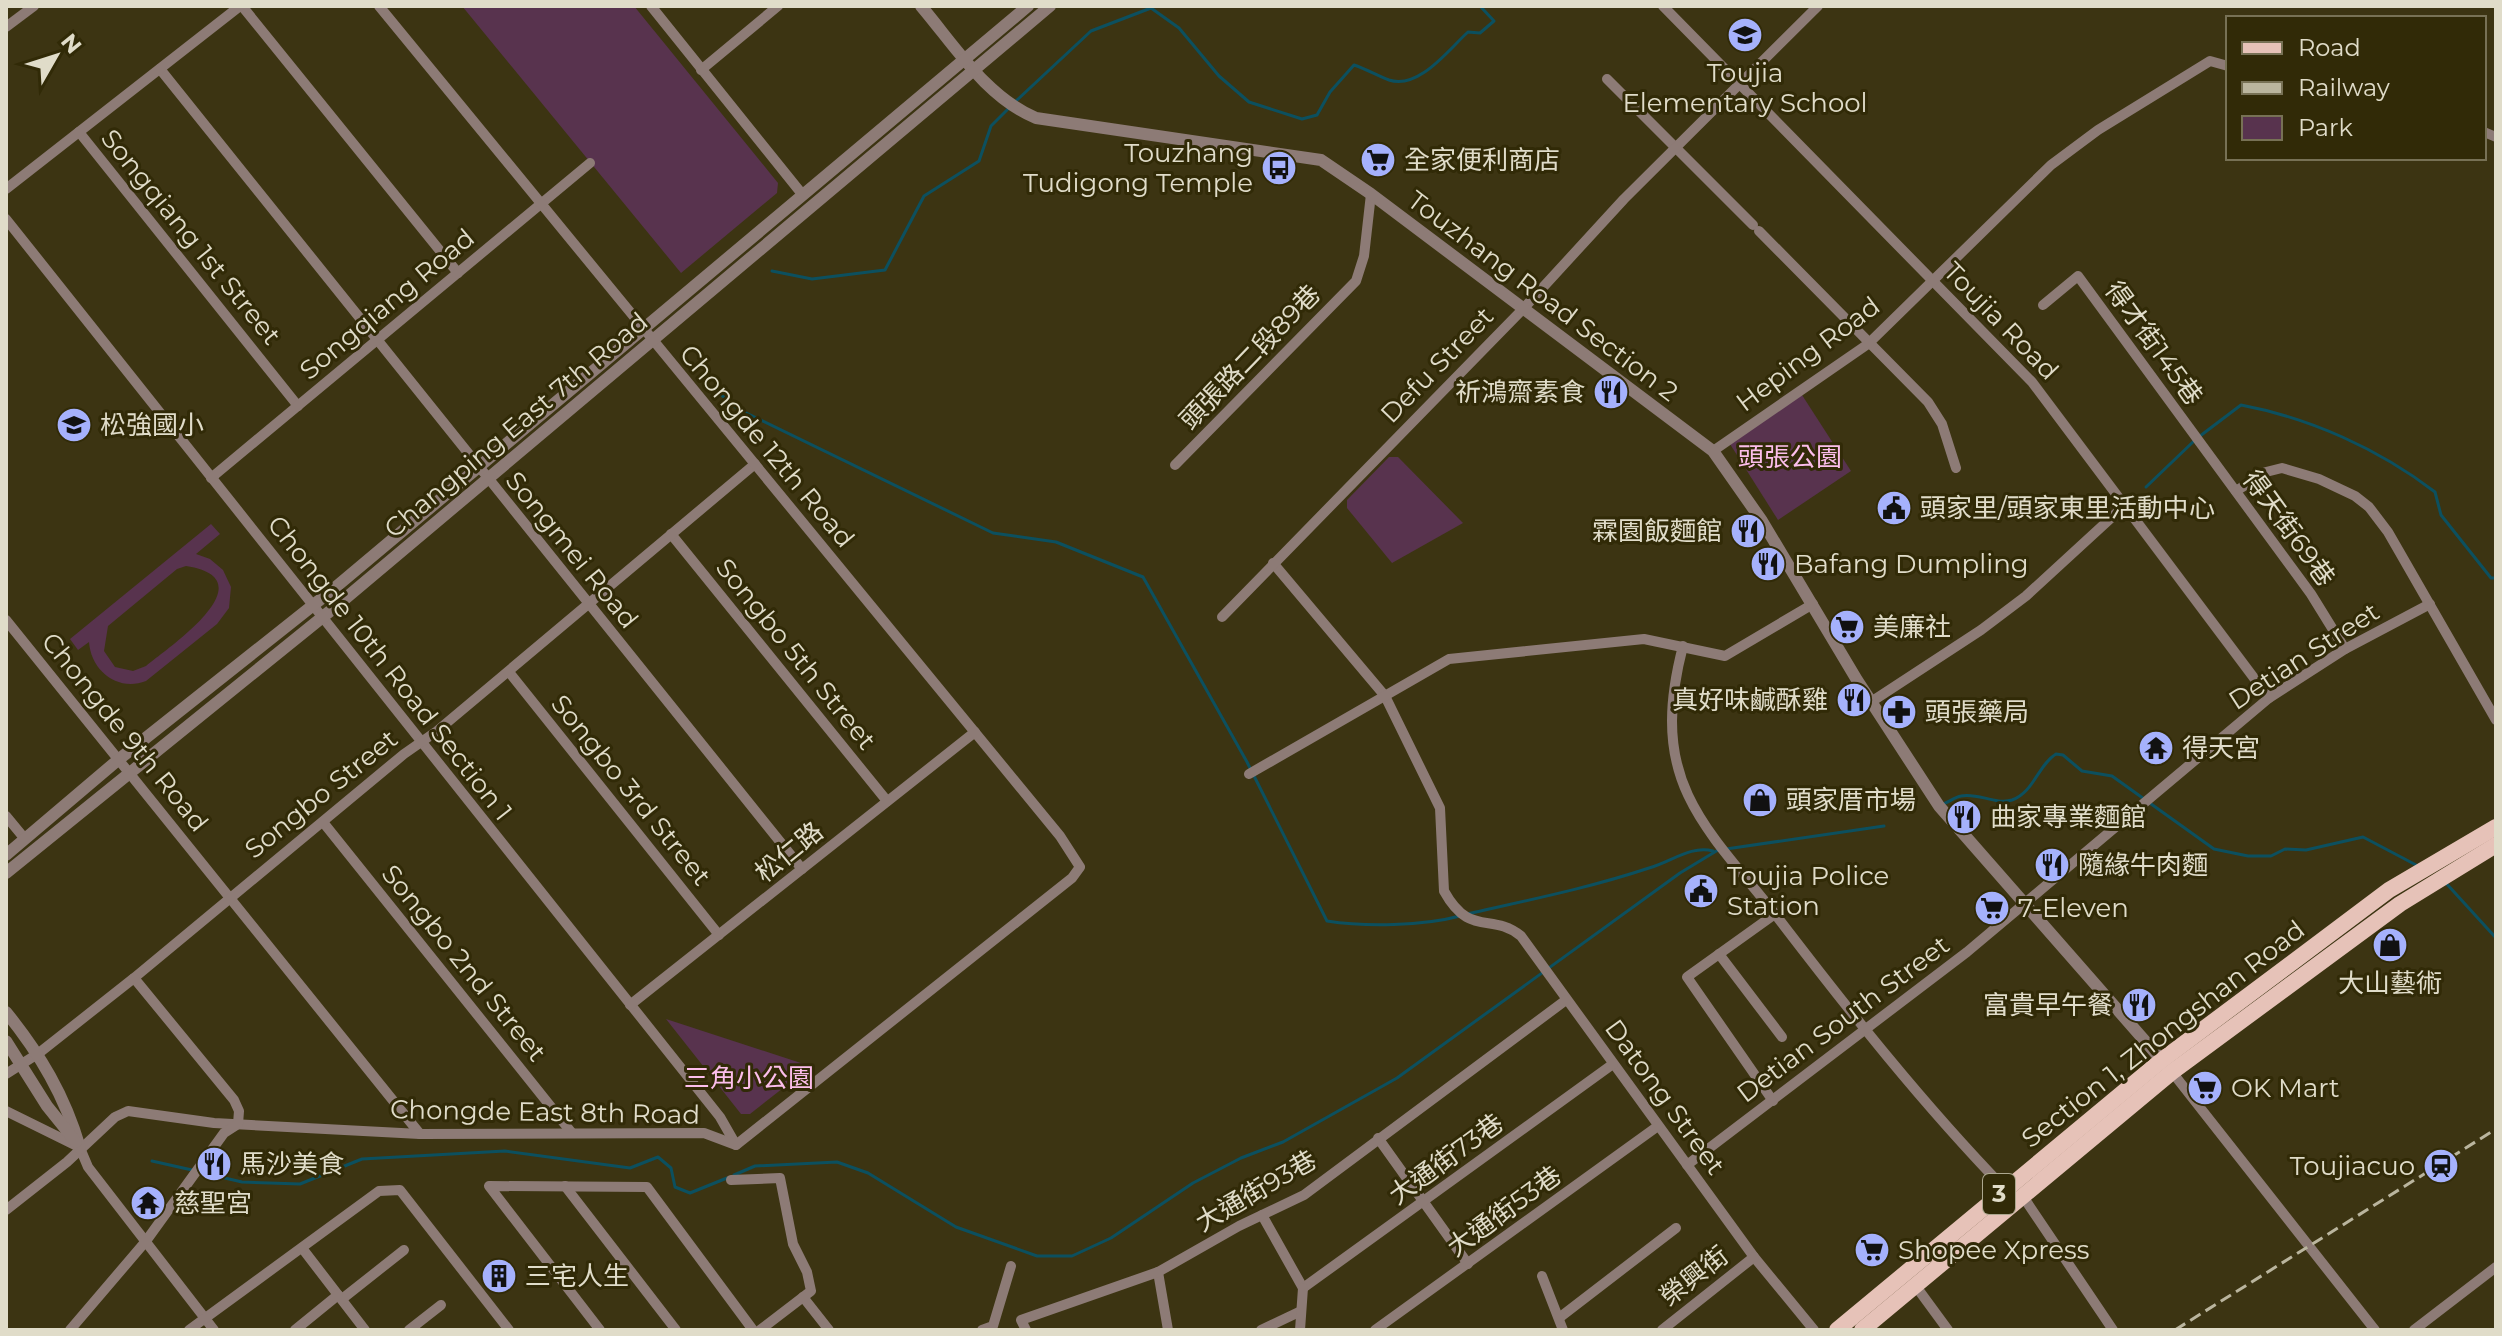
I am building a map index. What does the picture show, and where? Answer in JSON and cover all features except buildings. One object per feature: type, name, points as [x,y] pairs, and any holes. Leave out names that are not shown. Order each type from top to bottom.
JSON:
[{"type":"main road","name":"Section 1, Zhongshan Road","points":[[1837,1330],[2005,1189],[2167,1066],[2389,890],[2496,827]]},
{"type":"main road","name":"Section 1, Zhongshan Road","points":[[1862,1330],[2022,1195],[2167,1066],[2400,904],[2496,845]]},
{"type":"street","points":[[6,27],[34,6]]},
{"type":"street","points":[[6,189],[241,6],[458,273]]},
{"type":"street","name":"Chongde 12th Road","points":[[379,6],[1080,862],[1072,878],[736,1145]]},
{"type":"street","points":[[651,6],[802,194]]},
{"type":"street","points":[[701,70],[778,6]]},
{"type":"street","points":[[921,6],[969,64]]},
{"type":"street","name":"Changping East 7th Road","points":[[6,873],[775,240],[969,64],[1028,6]]},
{"type":"street","name":"Changping East 7th Road","points":[[6,855],[118,760],[311,605],[802,194],[969,64],[1050,6]]},
{"type":"street","name":"Toujia Road","points":[[1663,6],[2032,382],[2269,698]]},
{"type":"street","name":"Defu Street","points":[[1222,617],[1523,309],[1676,146],[1818,6]]},
{"type":"street","name":"Heping Road","points":[[1713,451],[1868,344],[2051,165],[2098,130],[2210,61],[2226,65]]},
{"type":"street","name":"Touzhang Road Section 2","points":[[969,64],[999,95],[1019,111],[1036,118],[1321,160],[1371,194],[1713,451],[1762,521],[1871,702],[1939,806],[2024,907],[2167,1066]]},
{"type":"street","name":"Songmei Road","points":[[160,69],[802,869]]},
{"type":"street","points":[[1607,79],[1928,402],[1942,424],[1956,468]]},
{"type":"street","name":"Songqiang 1st Street","points":[[79,132],[298,406]]},
{"type":"street","name":"Songqiang Road","points":[[211,478],[590,163]]},
{"type":"street","name":"頭張路二段89巷","points":[[1175,465],[1356,281],[1364,256],[1371,194]]},
{"type":"street","name":"Chongde 10th Road Section 1","points":[[6,219],[720,1117],[736,1145]]},
{"type":"street","name":"得才街145巷","points":[[2043,305],[2078,276],[2194,435]]},
{"type":"street","name":"得天街69巷","points":[[2194,435],[2311,594],[2345,649]]},
{"type":"street","name":"Songbo Street","points":[[22,1061],[39,1053],[134,978],[229,897],[509,672],[755,464]]},
{"type":"street","points":[[2236,491],[2266,472],[2282,468],[2319,479],[2355,496],[2369,507],[2388,532],[2496,720]]},
{"type":"street","points":[[1871,702],[1981,630],[2026,596],[2124,506]]},
{"type":"street","name":"Songbo 5th Street","points":[[671,534],[887,801]]},
{"type":"street","name":"Datong Street","points":[[1273,563],[1385,696],[1440,808],[1444,891],[1466,918],[1503,927],[1521,936],[1754,1257],[1814,1330]]},
{"type":"street","points":[[1249,774],[1449,659],[1644,639],[1725,656],[1813,604]]},
{"type":"street","name":"Detian Street","points":[[2024,907],[2269,698],[2345,649],[2430,604]]},
{"type":"street","name":"Chongde 9th Road","points":[[6,620],[420,1134]]},
{"type":"street","points":[[1683,646],[1672,691],[1672,743],[1688,795],[1753,887],[1865,1033],[1934,1115],[2005,1189]]},
{"type":"street","name":"Songbo 3rd Street","points":[[509,672],[719,935]]},
{"type":"street","name":"松仁路","points":[[630,1005],[975,732]]},
{"type":"street","points":[[6,816],[25,839]]},
{"type":"street","name":"Songbo 2nd Street","points":[[323,822],[572,1133]]},
{"type":"street","name":"Detian South Street","points":[[1687,1165],[1865,1033],[2024,907]]},
{"type":"street","points":[[1773,1101],[1687,977],[1775,914]]},
{"type":"street","points":[[1719,954],[1782,1037]]},
{"type":"street","points":[[70,1330],[146,1241],[224,1133],[238,1124],[239,1111],[234,1100],[134,978]]},
{"type":"street","name":"大通街93巷","points":[[1024,1325],[1158,1272],[1304,1195],[1566,1000]]},
{"type":"street","points":[[6,1012],[39,1053],[72,1120],[88,1167],[214,1330]]},
{"type":"street","points":[[6,1041],[22,1061],[47,1106],[80,1148]]},
{"type":"street","points":[[6,1074],[22,1061]]},
{"type":"street","name":"大通街73巷","points":[[1303,1288],[1613,1064]]},
{"type":"street","points":[[2167,1066],[2375,1330]]},
{"type":"street","points":[[6,1111],[80,1148]]},
{"type":"street","name":"Chongde East 8th Road","points":[[6,1210],[122,1112],[238,1124],[420,1134],[704,1133],[736,1145]]},
{"type":"street","name":"大通街53巷","points":[[1375,1330],[1658,1126]]},
{"type":"street","points":[[1378,1138],[1468,1264]]},
{"type":"street","points":[[731,1180],[780,1178],[793,1244],[807,1272],[811,1291],[760,1330]]},
{"type":"street","points":[[600,1330],[489,1186],[647,1187],[753,1330]]},
{"type":"street","points":[[565,1186],[676,1330]]},
{"type":"street","points":[[189,1330],[379,1191],[400,1190],[509,1330]]},
{"type":"street","points":[[2022,1195],[2113,1330]]},
{"type":"street","points":[[1262,1215],[1303,1288],[1300,1330]]},
{"type":"street","points":[[1559,1318],[1676,1228]]},
{"type":"street","points":[[302,1248],[365,1330]]},
{"type":"street","points":[[295,1330],[404,1250]]},
{"type":"street","name":"榮興街","points":[[1662,1330],[1754,1257]]},
{"type":"street","points":[[982,1330],[993,1326],[1011,1266]]},
{"type":"street","points":[[2414,1330],[2496,1267]]},
{"type":"street","points":[[1158,1272],[1168,1330]]},
{"type":"street","points":[[1542,1276],[1563,1330]]},
{"type":"street","points":[[1915,1285],[1948,1330]]},
{"type":"street","points":[[803,1297],[829,1330]]},
{"type":"street","points":[[409,1330],[441,1305]]},
{"type":"street","points":[[1261,1330],[1299,1312]]},
{"type":"green space","points":[[462,6],[634,6],[778,183],[777,193],[681,273]]},
{"type":"green space","name":"頭張公園","points":[[1802,395],[1851,471],[1778,520],[1730,444]]},
{"type":"green space","points":[[1389,457],[1398,457],[1463,523],[1392,563],[1347,508],[1347,500]]},
{"type":"green space","points":[[211,524],[220,534],[196,554],[210,559],[223,570],[231,587],[229,608],[217,624],[146,681],[126,684],[116,681],[95,662],[89,642],[78,650],[70,639]],"holes":[[[186,566],[209,573],[218,585],[216,599],[206,614],[146,666],[133,671],[115,667],[104,651],[108,626],[177,569]]]},
{"type":"green space","name":"三角小公園","points":[[666,1019],[810,1067],[750,1114],[741,1114]]},
{"type":"waterway","points":[[1016,101],[1091,31],[1151,8],[1179,28],[1219,76],[1249,102],[1302,119],[1317,115],[1330,92],[1354,65],[1400,82],[1422,74],[1468,32],[1480,33],[1494,21],[1480,6]]},
{"type":"waterway","points":[[772,271],[812,279],[885,270],[924,196],[979,161],[991,126],[1011,106]]},
{"type":"waterway","points":[[719,393],[738,409],[993,533],[1056,542],[1143,577],[1247,762],[1327,921],[1394,924],[1460,916]]},
{"type":"waterway","points":[[2200,436],[2241,405],[2293,418],[2343,437],[2391,462],[2435,492],[2441,515],[2491,578],[2496,578]]},
{"type":"waterway","points":[[2146,487],[2194,441]]},
{"type":"waterway","points":[[1943,804],[1967,795],[1999,801],[2012,800],[2026,791],[2056,754],[2063,755],[2082,771],[2112,776],[2214,849],[2248,856],[2271,856],[2285,849],[2306,850],[2363,837],[2418,866]]},
{"type":"waterway","points":[[1726,849],[1884,826]]},
{"type":"waterway","points":[[734,1175],[755,1166],[837,1162],[868,1173],[956,1227],[1037,1256],[1072,1256],[1111,1238],[1193,1183],[1241,1158],[1283,1142],[1397,1078],[1680,873],[1718,850]]},
{"type":"waterway","points":[[1467,914],[1604,882],[1689,852],[1713,851]]},
{"type":"waterway","points":[[2445,882],[2496,938]]},
{"type":"waterway","points":[[199,1172],[242,1182],[300,1184],[362,1159],[505,1151],[630,1168],[658,1157],[671,1168],[675,1187],[690,1193],[727,1178]]},
{"type":"waterway","points":[[152,1161],[192,1170]]},
{"type":"railway","points":[[2175,1330],[2496,1129]]},
{"type":"place","name":"Toujia Elementary School","points":[[1745,35]]},
{"type":"place","name":"全家便利商店","points":[[1378,160]]},
{"type":"place","name":"Touzhang Tudigong Temple","points":[[1279,168]]},
{"type":"place","name":"祈鴻齋素食","points":[[1611,392]]},
{"type":"place","name":"松強國小","points":[[74,425]]},
{"type":"place","name":"頭家里/頭家東里活動中心","points":[[1894,508]]},
{"type":"place","name":"霖園飯麵館","points":[[1748,531]]},
{"type":"place","name":"Bafang Dumpling","points":[[1768,564]]},
{"type":"place","name":"美廉社","points":[[1847,627]]},
{"type":"place","name":"真好味鹹酥雞","points":[[1854,700]]},
{"type":"place","name":"頭張藥局","points":[[1899,712]]},
{"type":"place","name":"得天宮","points":[[2156,748]]},
{"type":"place","name":"頭家厝市場","points":[[1760,800]]},
{"type":"place","name":"曲家專業麵館","points":[[1964,817]]},
{"type":"place","name":"隨緣牛肉麵","points":[[2052,865]]},
{"type":"place","name":"Toujia Police Station","points":[[1701,891]]},
{"type":"place","name":"7-Eleven","points":[[1992,908]]},
{"type":"place","name":"大山藝術","points":[[2390,945]]},
{"type":"place","name":"富貴早午餐","points":[[2139,1005]]},
{"type":"place","name":"OK Mart","points":[[2205,1088]]},
{"type":"place","name":"馬沙美食","points":[[214,1164]]},
{"type":"place","name":"Toujiacuo","points":[[2441,1166]]},
{"type":"place","name":"慈聖宮","points":[[148,1203]]},
{"type":"place","name":"Shopee Xpress","points":[[1872,1250]]},
{"type":"place","name":"三宅人生","points":[[499,1276]]}]
